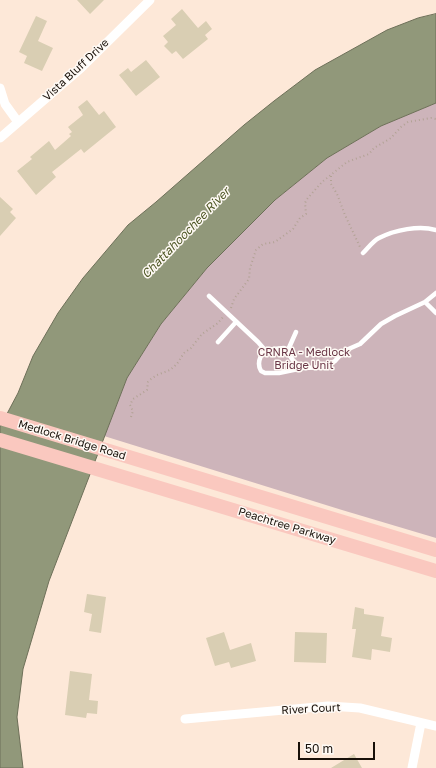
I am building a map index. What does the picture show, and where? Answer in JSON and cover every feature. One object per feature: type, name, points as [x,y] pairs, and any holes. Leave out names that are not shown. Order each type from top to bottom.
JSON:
[{"type":"highway","name":"Medlock Bridge Road","points":[[0,418],[144,462]]},
{"type":"highway","name":"Medlock Bridge Road","points":[[0,440],[138,482]]},
{"type":"highway","name":"Peachtree Parkway","points":[[144,462],[436,550]]},
{"type":"highway","name":"Peachtree Parkway","points":[[138,482],[436,571]]},
{"type":"street","name":"Vista Bluff Drive","points":[[0,138],[81,68],[150,0]]},
{"type":"street","points":[[0,88],[5,104],[18,122]]},
{"type":"street","name":"River Court","points":[[185,719],[328,706],[360,708],[436,726]]},
{"type":"street","points":[[412,768],[421,723]]},
{"type":"lane","points":[[363,253],[378,238],[397,232],[414,229],[436,230]]},
{"type":"lane","points":[[265,350],[259,363],[261,371],[279,373],[303,368],[325,367],[336,361],[344,351],[360,344],[381,324],[425,302],[436,293]]},
{"type":"lane","points":[[209,296],[265,350]]},
{"type":"lane","points":[[425,302],[436,314]]},
{"type":"lane","points":[[218,342],[236,322]]},
{"type":"lane","points":[[296,332],[288,350],[289,355],[295,363],[303,368]]},
{"type":"lane","points":[[265,350],[284,348],[288,350]]},
{"type":"path","points":[[131,417],[133,411],[130,405],[132,401],[147,390],[149,381],[157,375],[170,370],[202,334],[218,323],[220,319],[230,311],[234,299],[249,279],[250,268],[256,250],[262,244],[275,242],[293,229],[300,218],[306,214],[305,203],[307,199],[322,182],[350,160],[369,154],[374,148],[391,138],[404,124],[413,120],[431,118],[436,119]]},
{"type":"path","points":[[331,176],[332,184],[363,253]]},
{"type":"green space","name":"CRNRA - Medlock Bridge Unit","points":[[436,103],[436,538],[104,436],[127,378],[161,324],[207,268],[275,200],[327,158],[381,126]]},
{"type":"water","name":"Chattahoochee River","points":[[436,14],[436,103],[381,126],[327,158],[275,200],[207,268],[161,324],[127,378],[49,581],[23,669],[17,717],[23,768],[0,768],[0,427],[18,393],[33,356],[58,313],[83,278],[128,225],[244,125],[315,70],[387,30],[418,18]]},
{"type":"building","points":[[77,0],[104,0],[90,14]]},
{"type":"building","points":[[182,9],[198,28],[206,21],[212,29],[205,35],[208,39],[183,59],[176,51],[172,54],[164,46],[168,42],[163,36],[176,25],[171,19]]},
{"type":"building","points":[[36,16],[47,21],[38,41],[53,48],[42,71],[24,63],[27,56],[19,52]]},
{"type":"building","points":[[146,60],[160,77],[136,96],[119,75],[128,68],[131,72]]},
{"type":"building","points":[[87,100],[99,115],[104,111],[116,127],[84,153],[81,149],[52,172],[56,177],[36,195],[17,171],[32,159],[30,157],[49,141],[55,150],[71,136],[69,134],[72,132],[68,127],[83,115],[78,107]]},
{"type":"building","points":[[0,197],[13,209],[10,212],[16,218],[0,236]]},
{"type":"building","points":[[87,594],[106,597],[101,633],[89,631],[92,614],[84,612]]},
{"type":"building","points":[[355,607],[364,609],[364,614],[384,617],[381,636],[392,638],[390,652],[372,649],[371,660],[352,657],[356,629],[352,629]]},
{"type":"building","points":[[224,632],[230,650],[251,643],[256,661],[231,668],[229,662],[215,666],[206,638]]},
{"type":"building","points":[[295,632],[327,633],[326,663],[294,662]]},
{"type":"building","points":[[70,671],[92,674],[89,700],[98,701],[97,714],[87,713],[86,718],[65,715]]},
{"type":"building","points":[[354,754],[362,768],[331,768]]}]
